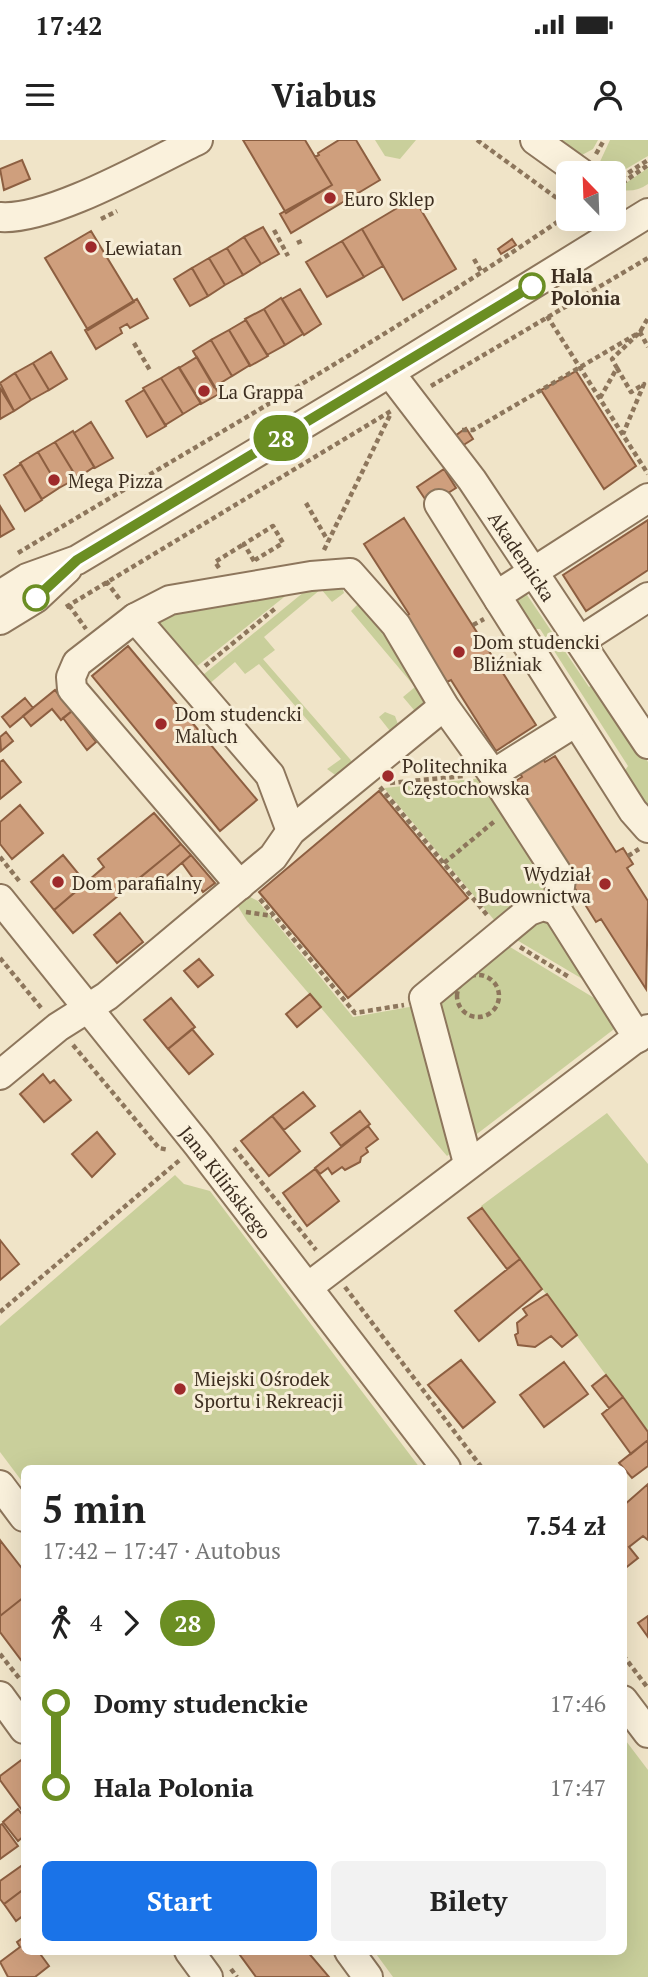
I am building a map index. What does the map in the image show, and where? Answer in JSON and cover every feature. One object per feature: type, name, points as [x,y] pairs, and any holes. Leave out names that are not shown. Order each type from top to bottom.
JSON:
[{"type":"street","points":[[0,217],[14,218],[50,210],[198,140]]},
{"type":"street","points":[[535,140],[564,161]]},
{"type":"street","points":[[0,595],[27,578],[77,560],[390,373],[577,231]]},
{"type":"street","name":"Akademicka","points":[[390,373],[401,404],[444,442],[534,571],[648,744]]},
{"type":"street","points":[[499,600],[505,590],[647,485]]},
{"type":"street","points":[[439,504],[576,722],[648,828]]},
{"type":"street","points":[[0,620],[36,598],[77,560]]},
{"type":"street","points":[[240,898],[72,689],[71,677],[77,663],[151,607],[170,600],[268,582],[350,573],[396,625],[443,706],[493,774],[561,878],[556,910]]},
{"type":"street","points":[[580,641],[648,597]]},
{"type":"street","points":[[135,618],[270,775],[292,831]]},
{"type":"street","points":[[0,1075],[58,1027],[90,1009],[240,898],[292,831],[443,706]]},
{"type":"street","points":[[493,774],[576,722]]},
{"type":"street","name":"Jana Kilińskiego","points":[[0,899],[308,1287],[444,1465]]},
{"type":"street","points":[[308,1287],[468,1163],[643,1033],[556,910],[543,906],[529,911],[424,998],[468,1163]]},
{"type":"street","points":[[0,1485],[21,1513]]},
{"type":"street","points":[[0,1696],[21,1725]]},
{"type":"street","points":[[627,1705],[648,1733]]},
{"type":"street","points":[[192,1955],[208,1977]]},
{"type":"street","points":[[352,1955],[368,1977]]},
{"type":"path","points":[[477,140],[556,198]]},
{"type":"path","points":[[626,191],[648,160]]},
{"type":"path","points":[[626,192],[648,166]]},
{"type":"path","points":[[101,219],[127,205]]},
{"type":"path","points":[[11,557],[497,264],[556,223]]},
{"type":"path","points":[[274,230],[288,256]]},
{"type":"path","points":[[297,243],[304,240]]},
{"type":"path","points":[[77,599],[648,258]]},
{"type":"path","points":[[474,259],[482,273]]},
{"type":"path","points":[[547,316],[623,435],[647,485]]},
{"type":"path","points":[[612,359],[639,332],[648,318]]},
{"type":"path","points":[[444,442],[465,428],[472,430],[639,332]]},
{"type":"path","points":[[639,332],[648,347]]},
{"type":"path","points":[[134,343],[151,372]]},
{"type":"path","points":[[608,350],[631,392],[647,384]]},
{"type":"path","points":[[600,398],[617,368]]},
{"type":"path","points":[[623,435],[647,384]]},
{"type":"path","points":[[311,576],[401,404]]},
{"type":"path","points":[[306,503],[329,541]]},
{"type":"path","points":[[188,681],[268,582],[284,543],[273,526],[244,544],[268,582]]},
{"type":"path","points":[[493,774],[378,784],[507,939],[573,980]]},
{"type":"path","points":[[444,863],[513,807]]},
{"type":"path","points":[[274,916],[240,898],[252,890],[274,916],[355,1013],[424,998]]},
{"type":"path","points":[[0,958],[159,1148],[187,1154],[0,1312]]},
{"type":"path","points":[[473,976],[487,978],[496,987],[495,1007],[485,1016],[472,1016],[458,1003],[461,983],[473,976]]},
{"type":"path","points":[[338,1278],[480,1465]]},
{"type":"path","points":[[0,1654],[21,1682]]},
{"type":"path","points":[[627,1660],[648,1688]]},
{"type":"green space","points":[[375,140],[416,140],[400,159],[385,156]]},
{"type":"green space","points":[[562,140],[598,140],[593,149],[582,155]]},
{"type":"green space","points":[[610,140],[648,140],[648,156],[626,169],[626,161],[600,161]]},
{"type":"green space","points":[[648,168],[648,184],[626,190],[626,183]]},
{"type":"green space","points":[[341,584],[344,593],[332,602],[321,589],[264,637],[275,650],[263,659],[356,766],[338,777],[327,769],[341,759],[259,664],[245,674],[235,662],[208,685],[198,679],[310,587]]},
{"type":"green space","points":[[298,586],[191,671],[154,620],[156,615]]},
{"type":"green space","points":[[521,586],[589,687],[595,683],[648,762],[648,812],[619,779],[628,766],[540,629],[524,629],[512,596]]},
{"type":"green space","points":[[359,603],[368,605],[427,702],[420,709],[414,710],[403,697],[415,687],[351,611]]},
{"type":"green space","points":[[385,712],[395,716],[399,727],[365,757],[362,754],[390,731],[379,717]]},
{"type":"green space","points":[[483,778],[548,883],[545,890],[500,927],[384,788]]},
{"type":"green space","points":[[248,896],[258,901],[353,1017],[415,1006],[458,1147],[447,1156],[247,921],[237,905]]},
{"type":"green space","points":[[548,917],[601,990],[510,936]]},
{"type":"green space","points":[[502,942],[614,1010],[622,1023],[469,1140],[435,1002]]},
{"type":"green space","points":[[607,1113],[648,1164],[648,1432],[481,1206]]},
{"type":"green space","name":"Miejski Ośrodek Sportu i Rekreacji","points":[[175,1175],[184,1184],[210,1191],[418,1465],[21,1465],[21,1480],[0,1452],[0,1326]]},
{"type":"green space","points":[[627,1742],[648,1770],[648,1977],[393,1977],[377,1955],[627,1955]]},
{"type":"building","points":[[243,140],[305,140],[332,185],[286,213]]},
{"type":"building","name":"Euro Sklep","points":[[339,140],[356,140],[380,180],[291,233],[280,214],[332,185],[315,157]]},
{"type":"building","points":[[22,160],[30,179],[4,190],[0,169]]},
{"type":"building","points":[[414,198],[456,269],[403,300],[362,229]]},
{"type":"building","points":[[263,227],[279,254],[261,264],[244,237]]},
{"type":"building","points":[[362,229],[383,266],[364,277],[342,241]]},
{"type":"building","points":[[91,231],[134,302],[88,330],[45,258]]},
{"type":"building","points":[[244,237],[261,264],[243,275],[227,248]]},
{"type":"building","points":[[512,239],[516,245],[501,254],[498,249]]},
{"type":"building","points":[[342,241],[364,277],[327,297],[306,262]]},
{"type":"building","points":[[227,248],[243,275],[225,285],[209,258]]},
{"type":"building","points":[[209,258],[225,285],[208,296],[192,268]]},
{"type":"building","points":[[192,268],[208,296],[190,306],[174,279]]},
{"type":"building","points":[[300,289],[321,324],[304,335],[282,299]]},
{"type":"building","points":[[281,298],[303,334],[285,345],[264,309]]},
{"type":"building","points":[[137,299],[148,318],[130,328],[127,324],[120,328],[122,333],[96,349],[85,330]]},
{"type":"building","points":[[264,309],[285,345],[267,355],[245,319]]},
{"type":"building","points":[[246,320],[268,356],[250,366],[229,330]]},
{"type":"building","points":[[229,330],[250,365],[232,376],[211,340]]},
{"type":"building","points":[[211,340],[232,376],[214,387],[193,351]]},
{"type":"building","points":[[51,352],[67,379],[49,390],[33,363]]},
{"type":"building","points":[[197,357],[219,394],[201,404],[179,368]]},
{"type":"building","points":[[33,363],[49,390],[31,400],[15,373]]},
{"type":"building","points":[[179,367],[201,403],[183,414],[161,378]]},
{"type":"building","points":[[576,371],[636,466],[604,489],[541,390]]},
{"type":"building","points":[[15,373],[31,400],[14,411],[0,383]]},
{"type":"building","points":[[161,378],[183,414],[165,425],[143,388]]},
{"type":"building","points":[[0,388],[14,411],[0,419]]},
{"type":"building","points":[[144,390],[166,426],[147,437],[126,401]]},
{"type":"building","points":[[91,422],[113,458],[95,468],[74,433]]},
{"type":"building","points":[[466,428],[473,439],[462,446],[455,436]]},
{"type":"building","points":[[73,431],[94,467],[77,478],[55,442]]},
{"type":"building","points":[[55,442],[77,478],[59,488],[38,452]]},
{"type":"building","points":[[38,452],[59,488],[42,499],[20,463]]},
{"type":"building","points":[[21,464],[42,500],[25,511],[4,475]]},
{"type":"building","points":[[444,469],[456,488],[429,505],[417,487]]},
{"type":"building","points":[[0,506],[14,529],[0,537]]},
{"type":"building","name":"Dom studencki Bliźniak","points":[[404,518],[536,725],[496,751],[451,680],[447,682],[405,617],[409,614],[364,544]]},
{"type":"building","points":[[648,520],[648,570],[586,611],[563,575]]},
{"type":"building","name":"Dom studencki Maluch","points":[[128,646],[257,800],[220,831],[92,676]]},
{"type":"building","points":[[55,690],[72,711],[61,720],[52,709],[31,726],[23,716]]},
{"type":"building","points":[[25,698],[33,708],[10,727],[2,717]]},
{"type":"building","points":[[72,711],[96,742],[87,750],[63,718]]},
{"type":"building","points":[[6,732],[13,741],[1,751],[0,737]]},
{"type":"building","name":"Wydział Budownictwa","points":[[539,752],[545,762],[555,756],[616,852],[623,848],[633,864],[627,868],[648,901],[646,989],[601,919],[596,922],[554,855],[514,782],[522,777],[516,766]]},
{"type":"building","points":[[3,760],[21,782],[0,799],[0,762]]},
{"type":"building","points":[[379,791],[468,898],[348,998],[259,892]]},
{"type":"building","points":[[20,805],[43,833],[12,859],[0,844],[0,822]]},
{"type":"building","points":[[154,813],[181,844],[73,933],[54,910],[104,867],[98,859]]},
{"type":"building","points":[[181,844],[191,855],[149,891],[138,879]]},
{"type":"building","name":"Dom parafialny","points":[[63,855],[86,883],[54,910],[31,882]]},
{"type":"building","points":[[191,855],[215,883],[203,892],[182,863]]},
{"type":"building","points":[[120,913],[143,942],[117,963],[94,935]]},
{"type":"building","points":[[199,959],[213,975],[198,987],[184,971]]},
{"type":"building","points":[[310,994],[321,1007],[297,1027],[286,1014]]},
{"type":"building","points":[[171,998],[195,1027],[168,1049],[144,1020]]},
{"type":"building","points":[[192,1029],[213,1054],[189,1074],[168,1049]]},
{"type":"building","points":[[43,1074],[50,1083],[54,1080],[71,1100],[44,1122],[20,1094]]},
{"type":"building","points":[[303,1092],[315,1106],[284,1130],[272,1116]]},
{"type":"building","points":[[360,1111],[370,1124],[341,1146],[331,1133]]},
{"type":"building","points":[[272,1116],[300,1151],[269,1176],[241,1141]]},
{"type":"building","points":[[368,1126],[378,1139],[366,1148],[368,1152],[361,1157],[360,1162],[345,1170],[342,1167],[332,1174],[328,1168],[320,1174],[315,1168]]},
{"type":"building","points":[[97,1132],[115,1154],[92,1177],[72,1154]]},
{"type":"building","points":[[315,1169],[339,1201],[307,1226],[283,1193]]},
{"type":"building","points":[[482,1208],[520,1259],[507,1269],[468,1218]]},
{"type":"building","points":[[0,1240],[19,1264],[0,1280]]},
{"type":"building","points":[[520,1259],[542,1289],[479,1341],[455,1311]]},
{"type":"building","points":[[547,1294],[577,1335],[562,1347],[551,1336],[535,1347],[518,1345],[515,1335],[518,1333],[517,1323],[527,1315],[523,1309]]},
{"type":"building","points":[[461,1360],[495,1402],[463,1428],[428,1385]]},
{"type":"building","points":[[564,1362],[588,1394],[544,1427],[520,1395]]},
{"type":"building","points":[[606,1375],[623,1397],[609,1408],[592,1386]]},
{"type":"building","points":[[623,1397],[648,1432],[648,1440],[631,1454],[602,1414]]},
{"type":"building","points":[[648,1440],[648,1466],[632,1478],[627,1472],[627,1465],[619,1463]]},
{"type":"building","points":[[648,1484],[648,1540],[643,1536],[629,1547],[638,1558],[627,1567],[627,1502]]},
{"type":"building","points":[[0,1540],[21,1567],[21,1599],[0,1616]]},
{"type":"building","points":[[21,1599],[21,1660],[0,1632],[0,1616]]},
{"type":"building","points":[[648,1616],[648,1637],[638,1623]]},
{"type":"building","points":[[21,1760],[21,1809],[0,1780],[0,1776]]},
{"type":"building","points":[[18,1809],[21,1813],[21,1838],[18,1841],[3,1822]]},
{"type":"building","points":[[2,1824],[18,1846],[0,1859],[0,1825]]},
{"type":"building","points":[[21,1866],[21,1891],[4,1904],[0,1899],[0,1881]]},
{"type":"building","points":[[21,1891],[21,1917],[16,1921],[4,1904]]},
{"type":"building","points":[[21,1939],[21,1955],[41,1955],[49,1966],[35,1977],[8,1977],[0,1962],[20,1947],[17,1942]]},
{"type":"building","points":[[240,1955],[310,1955],[329,1977],[256,1977]]},
{"type":"bus line","name":"28","points":[[36,598],[77,560],[532,286]]},
{"type":"place","name":"Euro Sklep","points":[[330,198]]},
{"type":"place","name":"Lewiatan","points":[[91,247]]},
{"type":"place","name":"Hala Polonia","points":[[532,286]]},
{"type":"place","name":"La Grappa","points":[[204,391]]},
{"type":"place","name":"Mega Pizza","points":[[54,480]]},
{"type":"place","name":"Dom studencki Bliźniak","points":[[459,652]]},
{"type":"place","name":"Dom studencki Maluch","points":[[161,724]]},
{"type":"place","name":"Politechnika Częstochowska","points":[[388,776]]},
{"type":"place","name":"Dom parafialny","points":[[58,882]]},
{"type":"place","name":"Wydział Budownictwa","points":[[605,884]]},
{"type":"place","name":"Miejski Ośrodek Sportu i Rekreacji","points":[[180,1389]]}]
